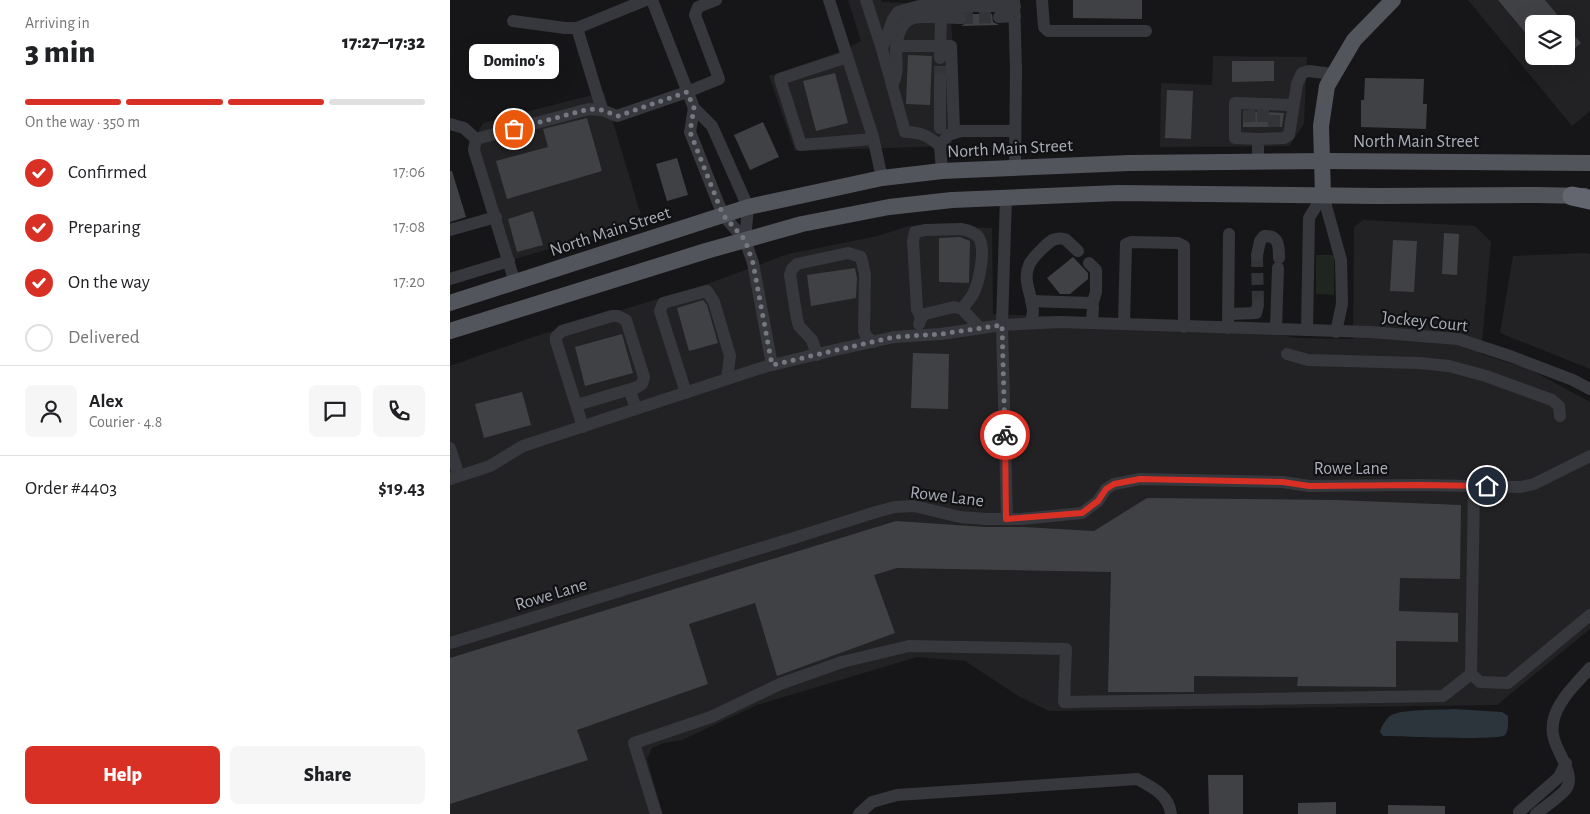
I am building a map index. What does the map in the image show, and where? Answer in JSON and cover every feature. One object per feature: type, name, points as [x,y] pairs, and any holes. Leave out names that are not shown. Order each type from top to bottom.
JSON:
[{"type":"main road","points":[[1323,196],[1321,126],[1327,86],[1332,74],[1354,40],[1391,0]]},
{"type":"main road","name":"North Main Street","points":[[450,303],[748,207],[882,178],[942,171],[1122,163],[1322,161],[1590,163]]},
{"type":"main road","points":[[450,331],[745,240],[802,224],[889,207],[952,200],[1118,193],[1584,197]]},
{"type":"street","points":[[514,21],[577,28],[646,0]]},
{"type":"street","points":[[652,0],[694,108],[712,126],[748,207],[745,240]]},
{"type":"street","points":[[476,139],[589,109],[602,110],[618,116],[719,79],[695,15],[698,7],[716,0]]},
{"type":"street","points":[[829,0],[873,139],[882,178]]},
{"type":"street","points":[[866,0],[892,86],[911,132]]},
{"type":"street","points":[[1042,0],[1044,27],[1048,31],[1146,32]]},
{"type":"street","points":[[882,49],[893,19],[898,12],[918,6],[1015,7]]},
{"type":"street","points":[[999,17],[1015,7]]},
{"type":"street","points":[[1015,7],[1015,167]]},
{"type":"street","points":[[892,86],[897,77],[896,46],[904,22],[912,18],[961,18]]},
{"type":"street","points":[[940,52],[941,19]]},
{"type":"street","points":[[577,28],[602,110]]},
{"type":"street","points":[[896,46],[940,52],[951,46],[957,131]]},
{"type":"street","points":[[847,57],[780,80],[802,145],[873,139]]},
{"type":"street","points":[[1292,105],[1268,107],[1235,103],[1235,138],[1262,134],[1284,138],[1289,135],[1296,84],[1302,73],[1309,71],[1332,74]]},
{"type":"street","points":[[940,78],[940,128]]},
{"type":"street","points":[[694,108],[690,132],[723,215],[745,240],[753,263],[772,365]]},
{"type":"street","points":[[450,124],[464,128],[476,139]]},
{"type":"street","points":[[911,132],[940,128],[957,131],[1014,131]]},
{"type":"street","points":[[942,171],[940,146],[948,135],[957,131]]},
{"type":"street","points":[[911,132],[931,138],[940,146]]},
{"type":"street","points":[[1258,162],[1262,134]]},
{"type":"street","points":[[476,139],[474,150],[515,283]]},
{"type":"street","points":[[1307,330],[1310,218],[1323,196]]},
{"type":"street","points":[[1323,196],[1342,260],[1342,304],[1336,332]]},
{"type":"street","points":[[1006,197],[1002,325],[1006,519]]},
{"type":"street","points":[[450,230],[496,217]]},
{"type":"street","points":[[921,318],[917,309],[913,241],[915,232],[961,229],[979,238],[981,266],[979,278],[973,295],[962,309]]},
{"type":"street","points":[[1228,328],[1229,234]]},
{"type":"street","points":[[1258,255],[1260,241],[1264,236],[1275,238],[1279,244],[1276,329]]},
{"type":"street","points":[[1030,323],[1034,314],[1027,288],[1027,278],[1028,267],[1036,255],[1049,242],[1055,239],[1065,239],[1078,251]]},
{"type":"street","points":[[1124,324],[1126,244],[1131,242],[1178,243],[1184,246],[1184,327]]},
{"type":"street","points":[[817,354],[812,340],[799,326],[790,275],[797,264],[848,253],[861,257],[865,274],[863,325],[866,336],[873,342]]},
{"type":"street","points":[[450,278],[509,261]]},
{"type":"street","points":[[1090,263],[1096,270],[1096,292],[1092,305],[1092,322]]},
{"type":"street","points":[[686,393],[660,311],[663,303],[707,291],[714,302],[730,356],[727,379]]},
{"type":"street","points":[[1031,301],[1088,302],[1092,305]]},
{"type":"street","points":[[1228,314],[1256,314],[1258,305]]},
{"type":"street","points":[[921,335],[919,326],[921,318],[925,314],[954,307],[962,309],[978,328]]},
{"type":"street","points":[[577,405],[642,384],[644,377],[626,320],[618,316],[604,319],[562,331],[556,337],[583,427]]},
{"type":"street","name":"Jockey Court","points":[[454,477],[490,466],[523,446],[772,365],[894,337],[941,334],[1002,325],[1092,322],[1184,327],[1370,332],[1458,339],[1510,356],[1573,380],[1590,389]]},
{"type":"street","points":[[450,341],[466,326]]},
{"type":"street","points":[[1287,354],[1308,360],[1449,366],[1486,376],[1552,400],[1559,406],[1560,416]]},
{"type":"street","points":[[634,388],[631,394],[636,409]]},
{"type":"street","points":[[450,448],[454,477]]},
{"type":"street","name":"Rowe Lane","points":[[450,643],[895,507],[914,506],[960,518],[1006,519],[1082,513],[1098,501],[1106,489],[1114,484],[1140,479],[1275,482],[1309,486],[1521,486],[1534,484],[1590,456]]},
{"type":"street","points":[[1474,486],[1471,674],[1480,682],[1508,683],[1590,615]]},
{"type":"street","points":[[656,814],[634,743],[711,717],[780,684],[842,662],[909,646],[1066,649],[1064,702],[1443,696],[1471,674]]},
{"type":"street","points":[[1536,814],[1566,789],[1568,782],[1566,763],[1557,748],[1553,735],[1554,721],[1561,703],[1590,668]]},
{"type":"street","points":[[1519,812],[1559,777],[1566,763]]},
{"type":"street","points":[[859,814],[872,802],[898,795],[1136,779],[1156,788],[1170,806],[1171,814]]},
{"type":"shaded area","points":[[848,0],[881,0],[882,2],[950,5],[957,112],[951,146],[795,151],[769,76],[839,52],[861,41]]},
{"type":"shaded area","points":[[1468,0],[1590,0],[1590,111],[1572,126]]},
{"type":"shaded area","points":[[1213,56],[1307,57],[1304,124],[1289,146],[1160,147],[1161,83],[1212,85]]},
{"type":"shaded area","points":[[604,92],[643,222],[511,260],[478,143],[479,130],[483,123]]},
{"type":"shaded area","points":[[1363,220],[1475,226],[1491,242],[1481,354],[1529,369],[1590,402],[1590,629],[1497,705],[1049,711],[1020,697],[965,661],[917,657],[757,705],[682,740],[664,743],[652,748],[647,759],[663,814],[450,814],[450,366],[533,337],[707,284],[788,254],[878,236],[909,226],[992,228],[993,314],[1216,322],[1297,338],[1353,339],[1354,227]]},
{"type":"shaded area","points":[[1590,254],[1590,369],[1500,333],[1513,256]]},
{"type":"shaded area","points":[[1316,255],[1334,255],[1334,295],[1316,294]]},
{"type":"shaded area","points":[[1454,709],[1502,712],[1508,716],[1506,733],[1499,737],[1468,738],[1383,736],[1380,732],[1387,719],[1395,714],[1411,711]]},
{"type":"building","points":[[1073,0],[1142,0],[1142,19],[1073,18]]},
{"type":"building","points":[[1498,0],[1545,0],[1558,15],[1525,15],[1525,32]]},
{"type":"building","points":[[968,14],[992,14],[993,22],[999,25],[961,26],[968,22]]},
{"type":"building","points":[[1575,36],[1581,43],[1575,48]]},
{"type":"building","points":[[908,55],[932,56],[930,105],[906,104]]},
{"type":"building","points":[[1232,61],[1274,61],[1274,81],[1232,82]]},
{"type":"building","points":[[835,73],[848,123],[816,131],[803,81]]},
{"type":"building","points":[[1365,78],[1424,79],[1423,104],[1427,104],[1426,129],[1361,127],[1361,100],[1364,100]]},
{"type":"building","points":[[1167,90],[1193,91],[1191,139],[1165,138]]},
{"type":"building","points":[[1243,111],[1284,113],[1282,127],[1243,127]]},
{"type":"building","points":[[587,118],[602,171],[507,199],[496,161],[548,147],[543,129]]},
{"type":"building","points":[[763,122],[779,157],[750,170],[734,135]]},
{"type":"building","points":[[677,158],[688,195],[667,201],[656,164]]},
{"type":"building","points":[[450,171],[452,171],[466,217],[450,222]]},
{"type":"building","points":[[533,211],[543,245],[517,252],[508,219]]},
{"type":"building","points":[[1444,233],[1459,234],[1457,275],[1442,274]]},
{"type":"building","points":[[960,237],[970,241],[969,283],[939,282],[939,238]]},
{"type":"building","points":[[1393,240],[1417,241],[1414,292],[1390,291]]},
{"type":"building","points":[[1073,257],[1088,273],[1088,279],[1070,294],[1060,294],[1047,278]]},
{"type":"building","points":[[855,268],[857,278],[856,298],[811,306],[807,275]]},
{"type":"building","points":[[703,300],[707,305],[718,343],[689,351],[677,308]]},
{"type":"building","points":[[622,334],[633,373],[585,386],[575,347]]},
{"type":"building","points":[[913,353],[949,354],[948,409],[911,408]]},
{"type":"building","points":[[522,392],[531,425],[484,438],[475,404]]},
{"type":"building","points":[[1147,498],[1336,500],[1461,505],[1460,579],[1400,578],[1399,611],[1458,613],[1458,642],[1396,641],[1396,687],[1297,686],[1298,677],[1194,676],[1194,692],[1108,692],[1111,572],[897,568],[874,575],[895,633],[777,676],[755,603],[689,624],[708,684],[577,730],[588,760],[450,804],[450,658],[896,521],[985,527],[1094,531]]},
{"type":"building","points":[[1208,775],[1243,775],[1243,814],[1209,814]]},
{"type":"building","points":[[1336,802],[1336,814],[1298,814],[1298,803]]},
{"type":"building","points":[[1388,805],[1445,806],[1445,814],[1388,814]]},
{"type":"tunnel","points":[[961,18],[999,17]]},
{"type":"tunnel","points":[[940,58],[940,78]]},
{"type":"tunnel","points":[[1249,110],[1250,127]]},
{"type":"tunnel","points":[[1263,110],[1263,127]]},
{"type":"tunnel","points":[[1274,110],[1274,127]]},
{"type":"tunnel","points":[[1257,255],[1258,305]]},
{"type":"way so far","points":[[514,129],[589,109],[602,110],[618,116],[687,92],[694,108],[690,132],[723,215],[745,240],[753,263],[772,365],[894,337],[941,334],[1002,325],[1005,435]]},
{"type":"place","name":"Domino's","points":[[514,129]]},
{"type":"route","points":[[1005,435],[1006,519],[1028,519],[1082,513],[1098,501],[1106,489],[1114,484],[1140,479],[1283,482],[1333,487],[1487,486]]}]
